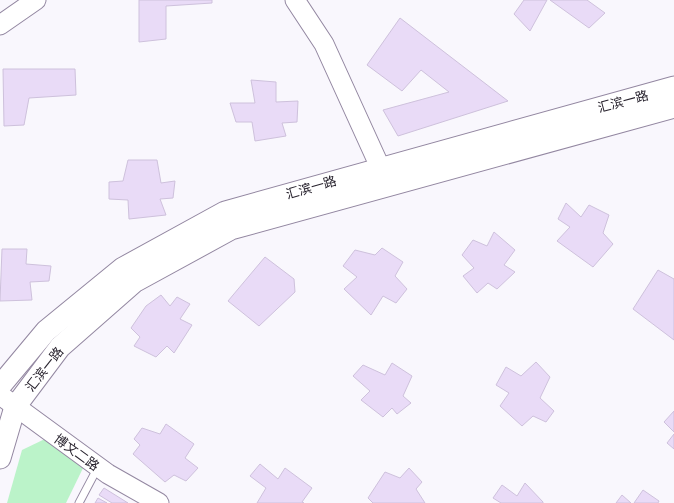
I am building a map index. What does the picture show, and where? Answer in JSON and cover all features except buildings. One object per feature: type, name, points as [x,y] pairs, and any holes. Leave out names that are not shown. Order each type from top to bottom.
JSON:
[{"type":"main road","name":"汇滨一路","points":[[0,386],[46,331],[123,268],[225,212],[380,168],[671,97]]},
{"type":"main road","name":"汇滨一路","points":[[7,401],[60,347],[134,282],[231,229],[671,97]]},
{"type":"main road","points":[[0,458],[7,401]]},
{"type":"street","points":[[0,24],[36,0]]},
{"type":"street","points":[[295,0],[324,44],[380,168]]},
{"type":"street","name":"博文二路","points":[[7,401],[98,467],[159,503]]},
{"type":"lane","points":[[78,503],[98,467]]},
{"type":"green space","points":[[49,437],[85,464],[66,503],[7,503],[22,450]]}]
